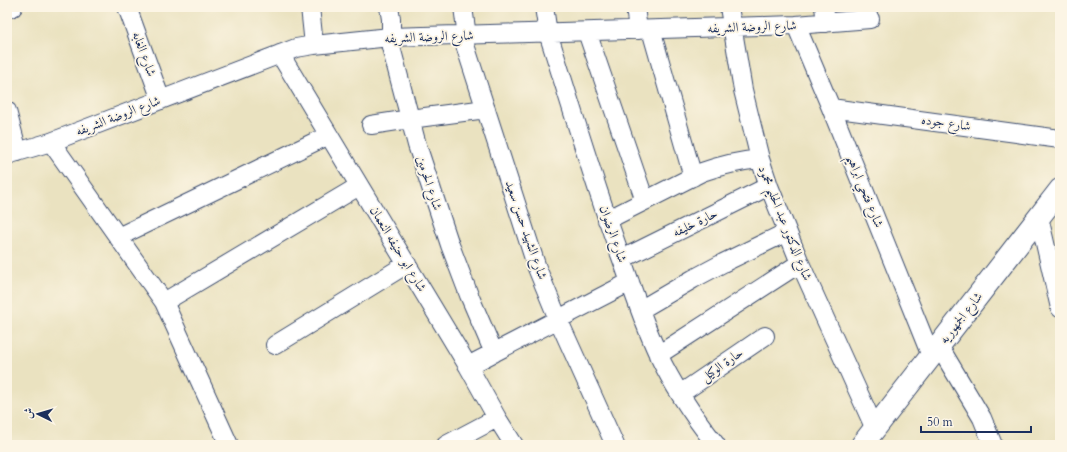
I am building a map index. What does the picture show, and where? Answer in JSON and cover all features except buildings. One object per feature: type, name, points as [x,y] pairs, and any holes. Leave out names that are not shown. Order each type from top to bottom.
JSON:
[{"type":"main road","name":"شارع الجمهوريه","points":[[868,437],[1060,190]]},
{"type":"street","points":[[7,9],[12,7]]},
{"type":"street","name":"شارع الغابه","points":[[127,7],[161,100]]},
{"type":"street","points":[[310,7],[314,45]]},
{"type":"street","name":"شارع الحرمين","points":[[389,7],[391,47],[417,145],[450,245],[469,295],[494,353]]},
{"type":"street","name":"شارع الشهيد حسن سعيد","points":[[463,7],[466,29],[464,35],[465,46],[537,268],[558,319],[615,445]]},
{"type":"street","name":"شارع الرضوان","points":[[544,7],[548,33],[607,220],[640,310],[658,355],[680,394],[716,445]]},
{"type":"street","points":[[635,7],[645,30],[693,177]]},
{"type":"street","name":"شارع الدكتور عبد الحليم محمود","points":[[729,7],[743,90],[760,159],[769,186],[868,437]]},
{"type":"street","name":"شارع الروضة الشريفه","points":[[13,154],[51,142],[296,48],[314,45],[390,37],[796,25],[825,15],[870,19]]},
{"type":"street","name":"شارع فتحي ابراهيم","points":[[796,25],[935,351],[982,418],[990,434],[993,445]]},
{"type":"street","points":[[588,32],[645,201]]},
{"type":"street","name":"شارع ابو حنيفه النعمان","points":[[280,54],[514,445]]},
{"type":"street","name":"شارع جوده","points":[[832,108],[1060,139]]},
{"type":"street","points":[[371,125],[486,109]]},
{"type":"street","points":[[7,111],[13,154]]},
{"type":"street","points":[[118,237],[329,135]]},
{"type":"street","points":[[51,142],[164,302],[229,445]]},
{"type":"street","points":[[607,220],[718,166],[760,159]]},
{"type":"street","points":[[164,302],[359,186]]},
{"type":"street","name":"حارة خليفه","points":[[622,259],[769,186]]},
{"type":"street","points":[[1039,217],[1060,308]]},
{"type":"street","points":[[640,310],[717,266],[787,232]]},
{"type":"street","points":[[658,355],[800,263]]},
{"type":"street","points":[[275,345],[407,264]]},
{"type":"street","points":[[468,366],[630,282]]},
{"type":"street","name":"حارة الوكيل","points":[[680,394],[764,336]]},
{"type":"street","points":[[446,445],[497,418]]}]
